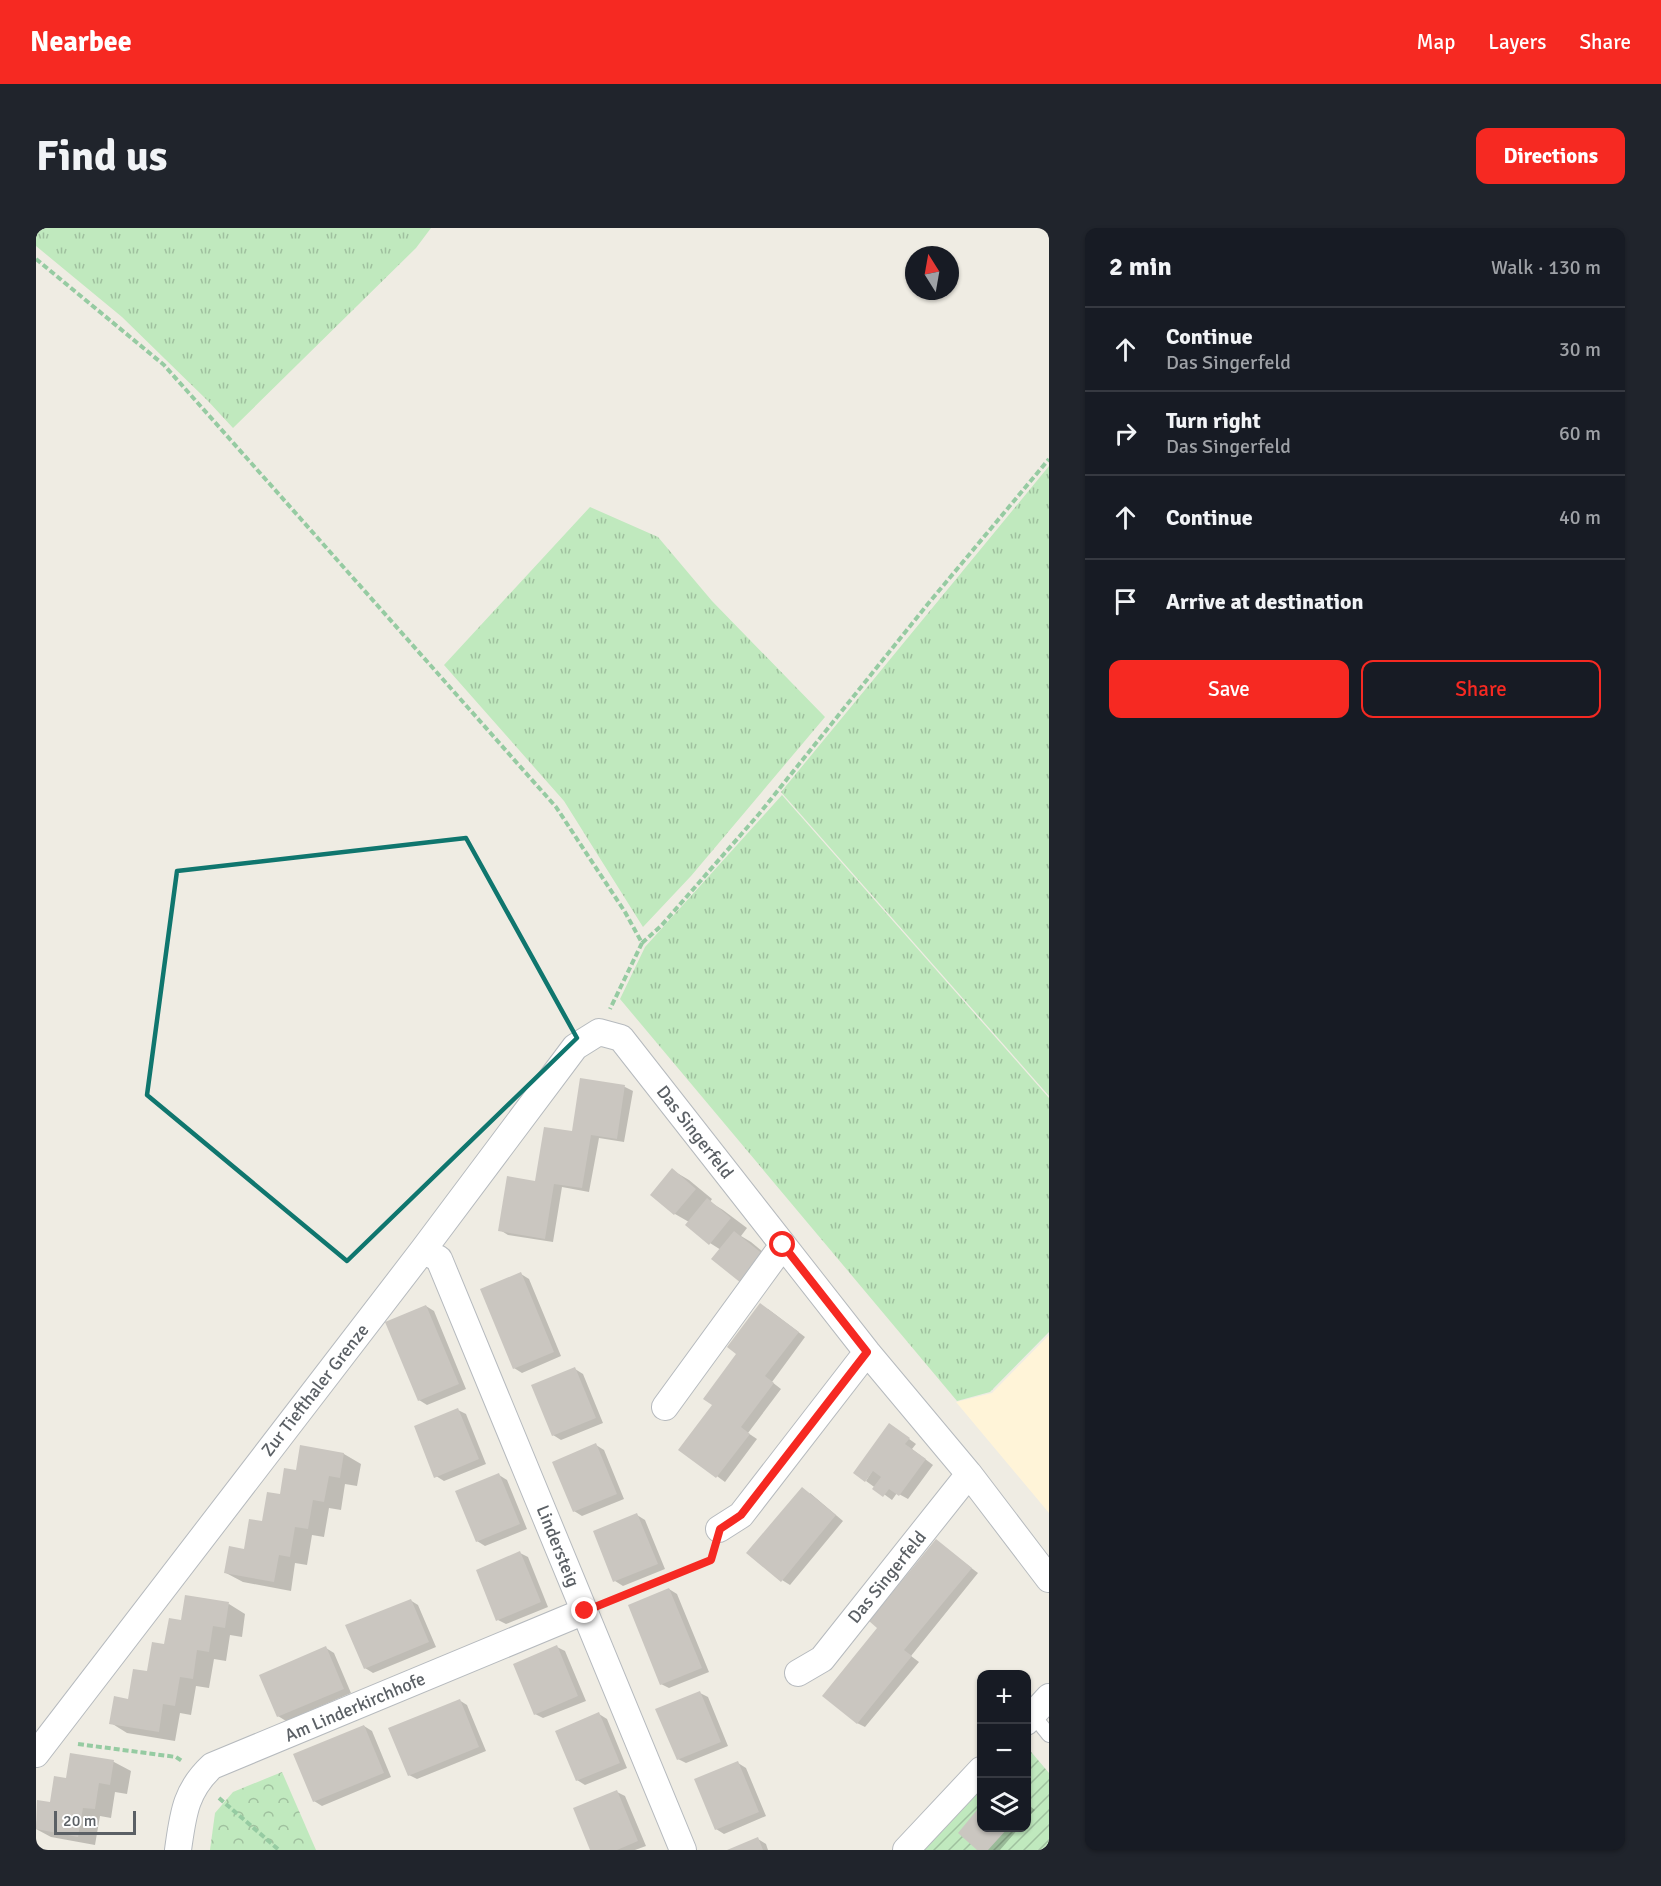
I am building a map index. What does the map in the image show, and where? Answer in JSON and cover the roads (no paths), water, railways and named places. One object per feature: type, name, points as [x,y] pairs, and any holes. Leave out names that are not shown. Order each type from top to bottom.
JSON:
[{"type":"street","name":"Das Singerfeld","points":[[599,1032],[621,1038],[867,1352],[969,1474],[1049,1579]]},
{"type":"street","name":"Zur Tiefthaler Grenze","points":[[36,1755],[423,1250],[575,1047],[599,1032]]},
{"type":"street","points":[[665,1407],[783,1245]]},
{"type":"street","name":"Lindersteig","points":[[423,1250],[439,1259],[683,1850]]},
{"type":"street","points":[[720,1529],[741,1515],[867,1352]]},
{"type":"street","name":"Das Singerfeld","points":[[798,1673],[822,1659],[969,1474]]},
{"type":"street","name":"Am Linderkirchhofe","points":[[178,1850],[183,1811],[199,1778],[212,1766],[585,1611]]},
{"type":"street","points":[[906,1850],[977,1774]]},
{"type":"lane","points":[[1036,1712],[1049,1735]]}]
